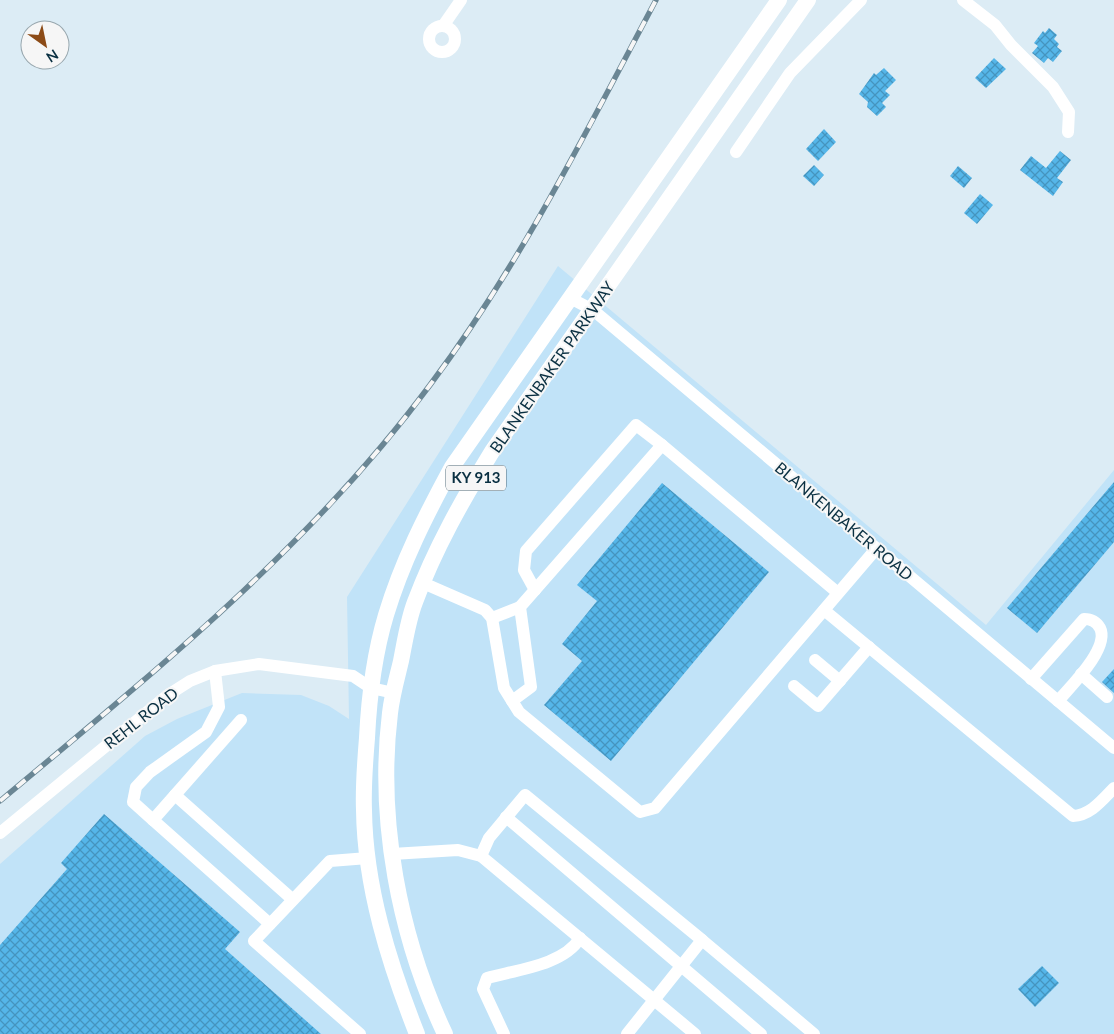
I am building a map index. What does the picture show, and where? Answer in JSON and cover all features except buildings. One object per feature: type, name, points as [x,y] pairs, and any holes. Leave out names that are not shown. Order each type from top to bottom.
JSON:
[{"type":"main road","name":"BLANKENBAKER PARKWAY","points":[[417,1034],[385,941],[368,858],[364,802],[371,688],[386,616],[410,547],[452,467],[779,0]]},
{"type":"main road","name":"BLANKENBAKER PARKWAY","points":[[445,1034],[417,963],[402,909],[392,854],[387,805],[390,712],[414,604],[458,508],[488,458],[808,0]]},
{"type":"street","points":[[443,26],[461,0]]},
{"type":"street","points":[[736,152],[790,73],[861,0]]},
{"type":"street","points":[[963,0],[995,25],[1011,45],[1053,87],[1069,112],[1068,132]]},
{"type":"street","name":"BLANKENBAKER ROAD","points":[[570,298],[593,310],[1114,748]]},
{"type":"street","points":[[535,590],[524,570],[526,551],[636,424],[838,593]]},
{"type":"street","points":[[492,618],[520,607],[662,445]]},
{"type":"street","points":[[423,583],[485,610],[492,618],[504,688],[519,712],[640,812],[655,808],[876,549]]},
{"type":"street","points":[[512,701],[531,687],[520,607]]},
{"type":"street","points":[[824,610],[1073,816],[1083,816],[1114,788]]},
{"type":"street","points":[[1031,678],[1077,625],[1084,619],[1091,619],[1098,625],[1102,633],[1102,643],[1081,674],[1058,701]]},
{"type":"street","points":[[794,686],[818,706],[869,647]]},
{"type":"street","points":[[815,660],[840,681]]},
{"type":"street","name":"REHL ROAD","points":[[0,833],[168,695],[190,681],[215,671],[252,664],[283,666],[353,676],[371,688],[394,693]]},
{"type":"street","points":[[215,671],[219,707],[206,732],[150,772],[136,787],[133,802],[270,924]]},
{"type":"street","points":[[1081,674],[1107,698]]},
{"type":"street","points":[[153,820],[241,720]]},
{"type":"street","points":[[175,795],[292,899]]},
{"type":"street","points":[[481,856],[489,838],[525,795],[814,1034]]},
{"type":"street","points":[[506,817],[762,1034]]},
{"type":"street","points":[[392,854],[458,850],[481,856],[695,1034]]},
{"type":"street","points":[[360,1034],[254,941],[330,861],[368,858]]},
{"type":"street","points":[[504,1034],[483,989],[487,978],[561,958],[574,948],[580,938]]},
{"type":"street","points":[[627,1034],[702,940]]},
{"type":"shaded area","points":[[558,266],[986,625],[1114,470],[1114,1034],[0,1034],[0,864],[145,736],[177,719],[242,693],[301,695],[329,706],[349,719],[347,597]]},
{"type":"railway","points":[[0,801],[115,705],[227,606],[282,554],[334,500],[383,444],[430,385],[463,339],[523,245],[656,0]]}]
